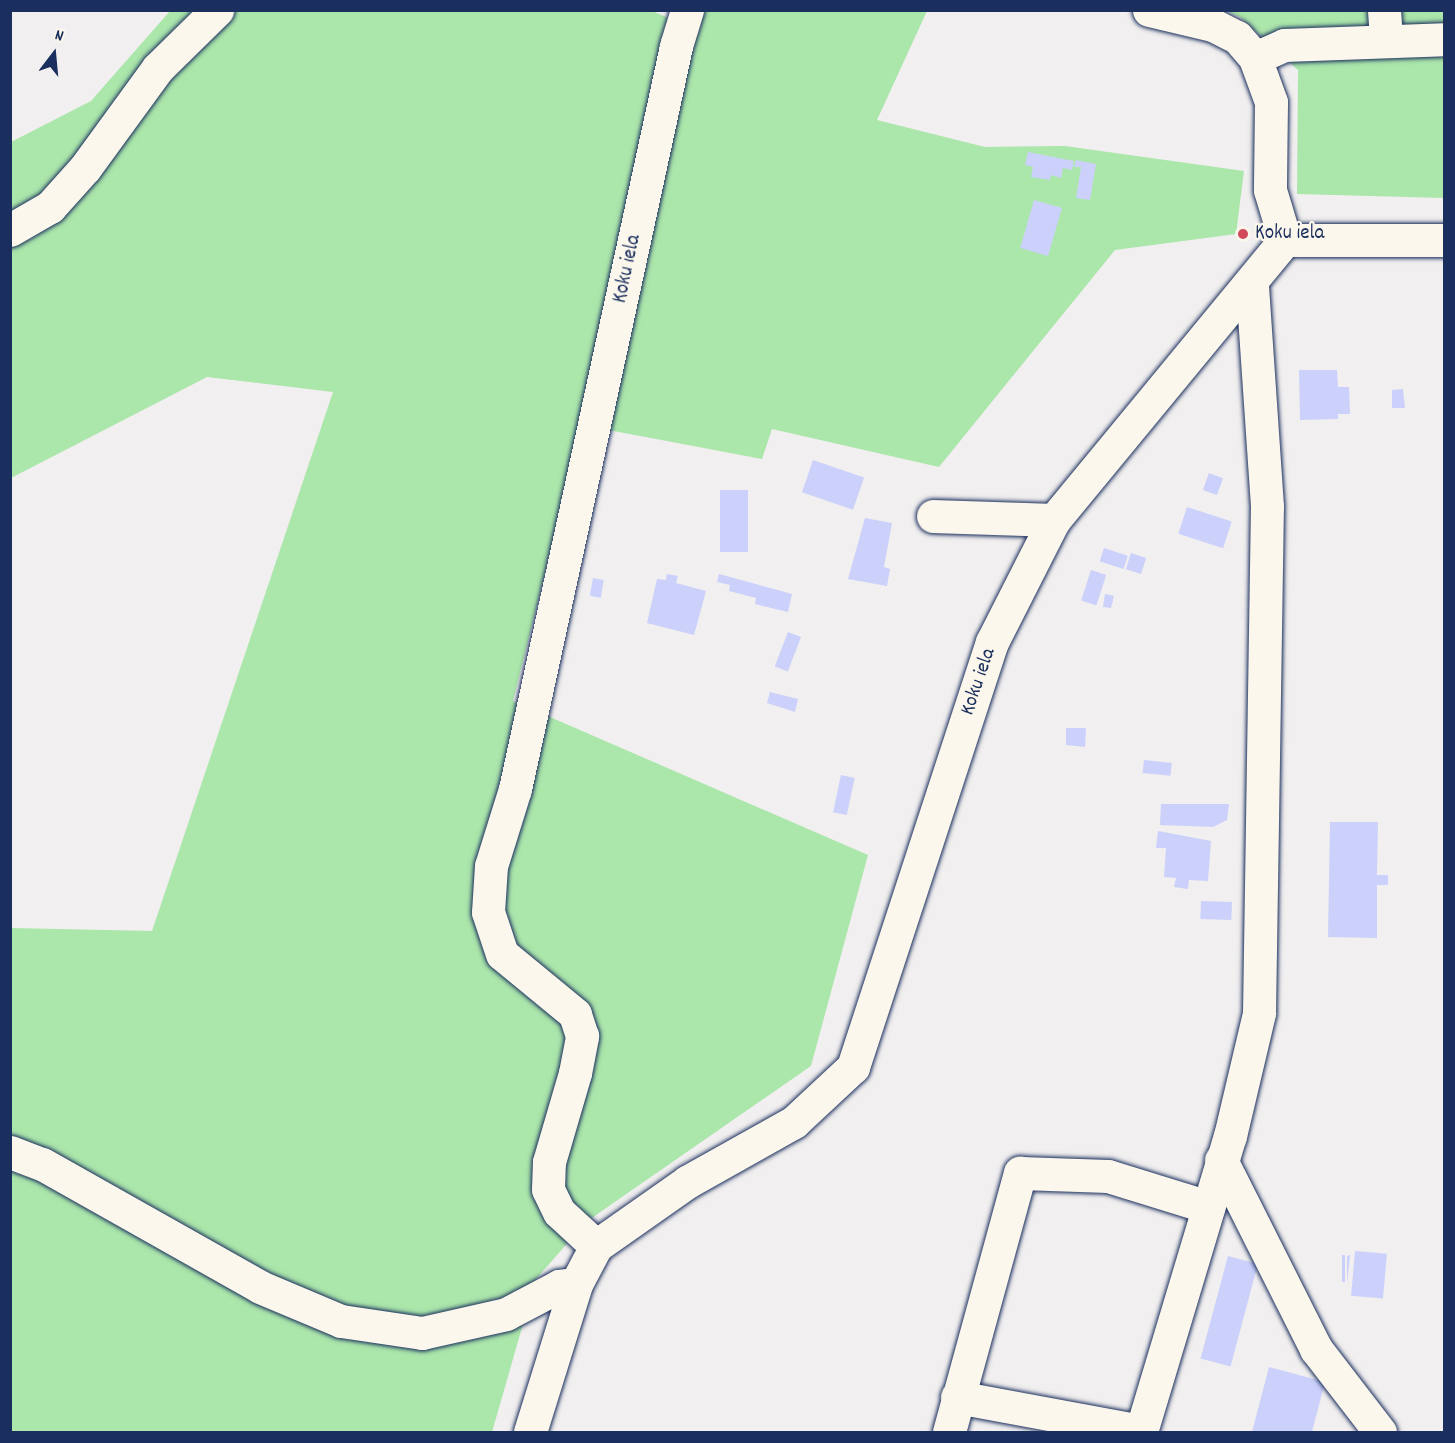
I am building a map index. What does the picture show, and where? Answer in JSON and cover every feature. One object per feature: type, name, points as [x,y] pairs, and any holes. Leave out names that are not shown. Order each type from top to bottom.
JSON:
[{"type":"street","points":[[10,230],[50,207],[85,168],[158,68],[217,10]]},
{"type":"street","name":"Koku iela","points":[[687,10],[676,46],[515,789],[491,866],[488,912],[502,954],[575,1014],[582,1036],[575,1074],[549,1162],[549,1188],[559,1212],[597,1246],[687,1182],[794,1122],[852,1067],[992,642],[1054,520],[1252,284],[1285,240]]},
{"type":"street","points":[[1149,10],[1213,25],[1237,37],[1255,58],[1271,102],[1270,190],[1285,240],[1444,240]]},
{"type":"street","points":[[1255,58],[1284,45],[1385,25],[1444,39]]},
{"type":"street","points":[[957,1397],[1141,1432],[1221,1161],[1259,1013],[1267,506],[1252,284]]},
{"type":"street","points":[[933,516],[1054,520]]},
{"type":"street","points":[[10,1152],[42,1164],[260,1287],[341,1321],[422,1333],[506,1314],[559,1286],[576,1284]]},
{"type":"street","points":[[1221,1161],[1316,1349],[1380,1432]]},
{"type":"street","points":[[949,1432],[1020,1173],[1108,1176],[1208,1207]]},
{"type":"street","points":[[530,1432],[576,1284],[597,1246]]},
{"type":"green space","points":[[650,10],[673,20],[675,10],[927,11],[877,120],[985,147],[1065,146],[1244,171],[1236,234],[1115,250],[939,467],[772,429],[762,459],[582,425],[513,701],[868,855],[811,1066],[586,1222],[536,1279],[492,1432],[11,1432],[11,928],[152,931],[333,392],[207,377],[11,478],[11,142],[91,101],[170,11]]},
{"type":"green space","points":[[1226,11],[1444,11],[1444,198],[1297,194],[1298,70],[1240,17]]},
{"type":"building","points":[[1028,152],[1074,161],[1072,170],[1063,168],[1061,178],[1051,175],[1050,180],[1031,177],[1033,167],[1025,165]]},
{"type":"building","points":[[1076,160],[1096,164],[1090,200],[1076,198],[1081,167],[1074,167]]},
{"type":"building","points":[[1034,200],[1062,208],[1048,256],[1020,248]]},
{"type":"building","points":[[1299,370],[1337,370],[1338,387],[1349,387],[1350,414],[1338,414],[1338,419],[1300,420]]},
{"type":"building","points":[[1403,389],[1405,408],[1392,408],[1392,390]]},
{"type":"building","points":[[813,460],[864,478],[853,510],[802,492]]},
{"type":"building","points":[[1209,473],[1223,478],[1217,495],[1203,490]]},
{"type":"building","points":[[720,490],[748,490],[748,552],[720,552]]},
{"type":"building","points":[[1187,507],[1232,522],[1223,548],[1178,534]]},
{"type":"building","points":[[865,518],[892,523],[884,567],[890,569],[887,586],[848,579]]},
{"type":"building","points":[[1104,548],[1128,556],[1123,569],[1100,561]]},
{"type":"building","points":[[1131,553],[1146,558],[1141,574],[1126,569]]},
{"type":"building","points":[[1091,570],[1106,575],[1096,605],[1081,600]]},
{"type":"building","points":[[667,574],[678,576],[676,583],[706,591],[694,635],[647,623],[657,579],[666,580]]},
{"type":"building","points":[[719,574],[792,594],[788,612],[755,604],[756,598],[729,591],[730,585],[717,582]]},
{"type":"building","points":[[593,578],[604,580],[601,598],[590,596]]},
{"type":"building","points":[[1105,594],[1114,596],[1111,608],[1103,607]]},
{"type":"building","points":[[788,632],[801,637],[788,672],[775,667]]},
{"type":"building","points":[[770,692],[798,699],[795,712],[767,703]]},
{"type":"building","points":[[1066,728],[1086,728],[1085,747],[1066,745]]},
{"type":"building","points":[[1144,760],[1172,763],[1170,776],[1143,773]]},
{"type":"building","points":[[841,775],[855,778],[847,815],[833,812]]},
{"type":"building","points":[[1161,804],[1229,804],[1227,820],[1213,827],[1160,825]]},
{"type":"building","points":[[1330,822],[1378,822],[1377,875],[1388,875],[1388,885],[1377,885],[1377,938],[1328,937]]},
{"type":"building","points":[[1158,831],[1211,841],[1208,881],[1189,880],[1188,889],[1174,887],[1176,878],[1164,877],[1166,848],[1156,848]]},
{"type":"building","points":[[1201,901],[1232,902],[1231,920],[1200,919]]},
{"type":"building","points":[[1355,1251],[1387,1254],[1383,1299],[1351,1296]]},
{"type":"building","points":[[1342,1255],[1345,1255],[1345,1282],[1342,1282]]},
{"type":"building","points":[[1350,1255],[1347,1283],[1347,1256]]},
{"type":"building","points":[[1228,1256],[1258,1264],[1231,1366],[1201,1358]]},
{"type":"building","points":[[1269,1367],[1325,1382],[1312,1432],[1252,1432]]},
{"type":"place","name":"Koku iela","points":[[1243,234]]}]
